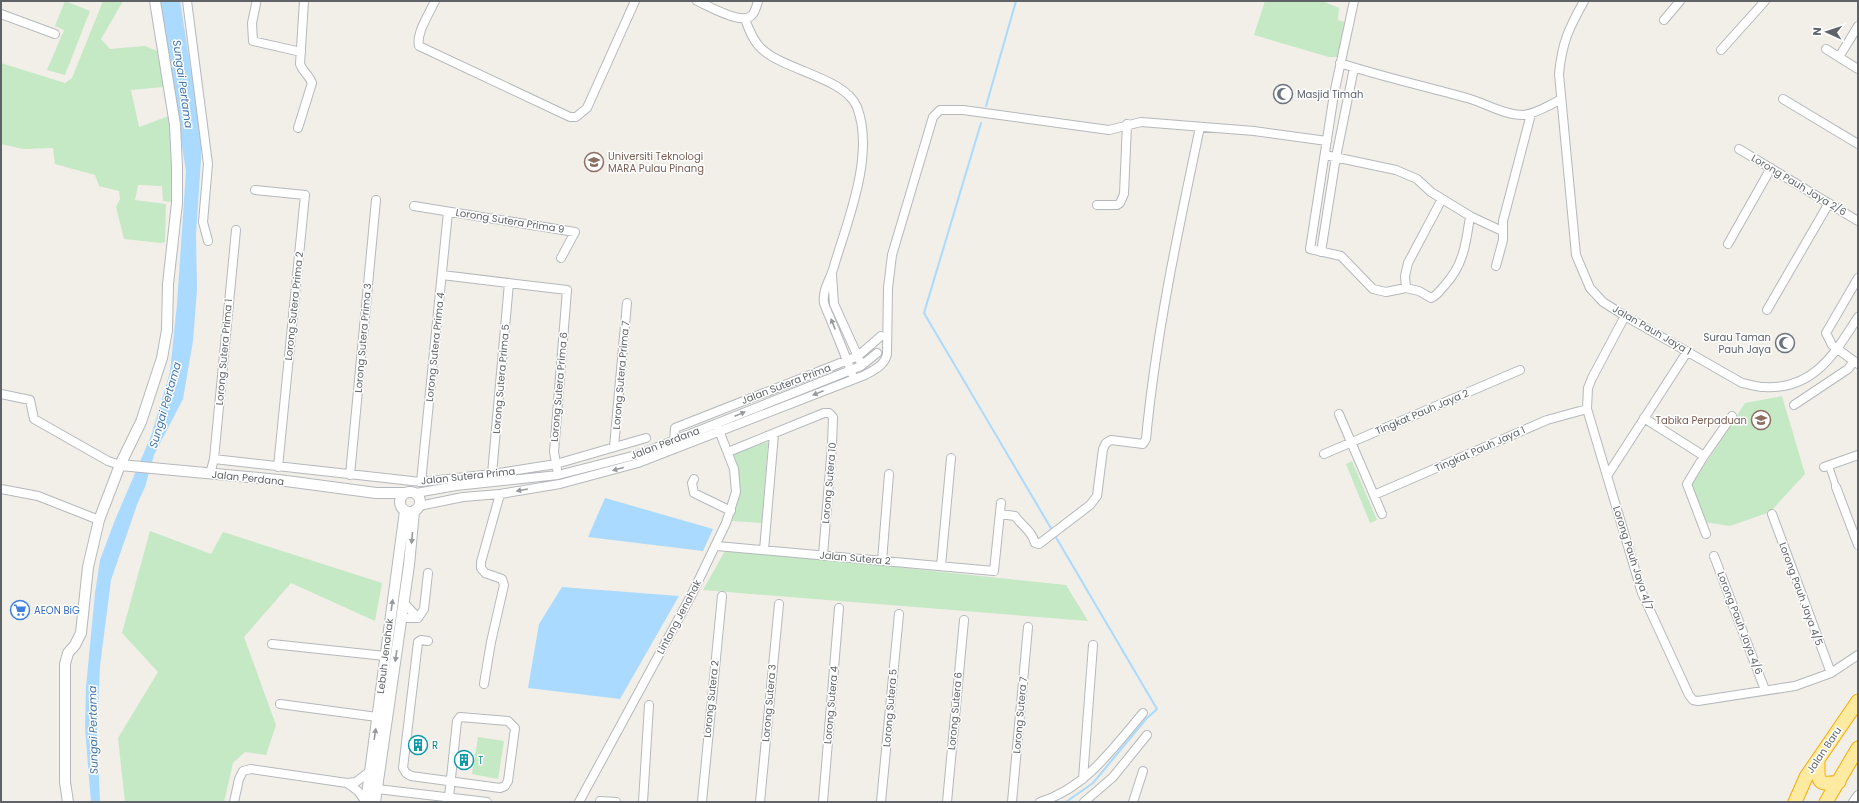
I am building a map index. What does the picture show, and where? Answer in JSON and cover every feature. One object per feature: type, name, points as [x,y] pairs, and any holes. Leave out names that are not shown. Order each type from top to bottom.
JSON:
[{"type":"highway","name":"Jalan Baru","points":[[1795,802],[1806,777],[1858,701]]},
{"type":"highway","points":[[1826,802],[1858,748]]},
{"type":"highway","points":[[1818,760],[1818,776],[1820,781],[1823,784],[1839,782]]},
{"type":"street","points":[[68,802],[65,782],[65,664],[68,653],[76,645],[81,633],[88,567],[99,520],[120,465],[141,422],[162,358],[167,330],[168,284],[177,203],[175,125],[155,1]]},
{"type":"street","points":[[187,1],[208,164],[203,222],[208,241]]},
{"type":"street","points":[[298,128],[312,83],[310,76],[302,70],[300,64],[304,1]]},
{"type":"street","points":[[435,1],[420,34],[418,41],[419,46],[570,117],[576,117],[588,108],[635,1]]},
{"type":"street","points":[[697,1],[736,18],[745,19],[752,16],[758,1]]},
{"type":"street","points":[[1354,1],[1340,63],[1310,249],[1340,256],[1346,259],[1373,289],[1386,292],[1406,288],[1419,291],[1431,298],[1435,296],[1452,277],[1461,263],[1470,216]]},
{"type":"street","name":"Jalan Pauh Jaya 1","points":[[1584,1],[1567,32],[1561,50],[1559,74],[1560,100],[1576,255],[1590,288],[1603,302],[1687,352],[1742,383],[1764,387],[1784,385],[1804,379],[1819,370],[1838,350],[1858,317]]},
{"type":"street","points":[[1664,20],[1680,1]]},
{"type":"street","points":[[1721,50],[1765,1]]},
{"type":"street","points":[[256,4],[252,23],[253,41],[301,52]]},
{"type":"street","points":[[1,14],[55,34]]},
{"type":"street","points":[[745,19],[752,35],[763,51],[786,64],[843,89],[852,97],[856,106],[862,131],[860,172],[851,210],[832,275],[825,288],[824,303],[854,379]]},
{"type":"street","points":[[1839,57],[1858,26]]},
{"type":"street","points":[[1826,49],[1858,69]]},
{"type":"street","points":[[1340,63],[1469,99],[1507,112],[1522,115],[1531,114],[1560,100]]},
{"type":"street","points":[[1321,252],[1336,157],[1354,68]]},
{"type":"street","points":[[1783,99],[1858,144]]},
{"type":"street","name":"Jalan Perdana","points":[[376,493],[409,508],[463,497],[500,494],[560,484],[638,463],[865,375],[880,366],[886,358],[888,288],[892,255],[933,117],[936,112],[946,109],[963,110],[1109,130],[1127,124]]},
{"type":"street","points":[[1496,266],[1503,240],[1502,230],[1531,114]]},
{"type":"street","points":[[1097,205],[1117,205],[1121,201],[1124,194],[1127,124],[1141,122],[1200,127],[1327,141]]},
{"type":"street","points":[[1001,503],[1000,514],[1015,516],[1022,527],[1030,532],[1035,543],[1039,544],[1090,505],[1097,496],[1103,449],[1106,443],[1111,440],[1143,444],[1146,439],[1150,398],[1170,266],[1200,127]]},
{"type":"street","name":"Lorong Pauh Jaya 2/6","points":[[1740,149],[1858,221]]},
{"type":"street","points":[[1325,155],[1396,170],[1417,178],[1431,192],[1442,199],[1470,216],[1502,230]]},
{"type":"street","points":[[1728,244],[1771,168]]},
{"type":"street","name":"Lorong Sutera Prima 2","points":[[255,190],[305,195],[278,467]]},
{"type":"street","points":[[1406,288],[1405,276],[1408,263],[1442,199]]},
{"type":"street","name":"Lorong Sutera Prima 3","points":[[350,475],[376,200]]},
{"type":"street","points":[[1767,310],[1829,203]]},
{"type":"street","name":"Lorong Sutera Prima 9","points":[[414,206],[576,232],[561,258]]},
{"type":"street","name":"Lorong Sutera Prima 4","points":[[421,482],[448,212]]},
{"type":"street","name":"Lorong Sutera Prima 1","points":[[210,474],[214,458],[236,230]]},
{"type":"street","points":[[442,275],[509,283]]},
{"type":"street","points":[[832,275],[834,304],[865,375]]},
{"type":"street","points":[[1794,406],[1856,362],[1832,345],[1826,333],[1858,278]]},
{"type":"street","name":"Lorong Sutera Prima 6","points":[[509,283],[567,290],[554,452],[560,484]]},
{"type":"street","name":"Lorong Sutera Prima 5","points":[[492,474],[509,283]]},
{"type":"street","name":"Lorong Sutera Prima 7","points":[[614,447],[627,303]]},
{"type":"street","name":"Lorong Pauh Jaya 4/7","points":[[1625,316],[1592,378],[1588,388],[1587,409],[1642,593],[1689,695],[1693,700],[1698,701],[1795,686],[1831,673],[1858,655]]},
{"type":"street","name":"Jalan Sutera Prima","points":[[674,441],[675,428],[858,356],[881,336]]},
{"type":"street","points":[[1607,476],[1687,352]]},
{"type":"street","name":"Jalan Perdana","points":[[120,465],[376,493],[404,493],[410,491],[416,493],[456,486],[558,475],[640,454],[674,441],[862,366],[877,353]]},
{"type":"street","name":"Tingkat Pauh Jaya 2","points":[[1324,454],[1520,370]]},
{"type":"street","points":[[1,394],[30,400],[34,419],[108,461],[120,465]]},
{"type":"street","name":"Tingkat Pauh Jaya 1","points":[[1374,495],[1547,420],[1587,409]]},
{"type":"street","name":"Lorong Sutera 10","points":[[774,434],[824,413],[829,413],[833,417],[834,424],[823,555]]},
{"type":"street","points":[[1339,414],[1382,514]]},
{"type":"street","points":[[1706,534],[1687,484],[1704,456],[1732,416]]},
{"type":"street","points":[[1644,418],[1704,456]]},
{"type":"street","name":"Lintang Jenahak","points":[[579,802],[716,546],[731,511],[736,492],[734,469],[716,424]]},
{"type":"street","points":[[728,452],[774,434],[764,550]]},
{"type":"street","name":"Jalan Sutera Prima","points":[[214,458],[278,467],[421,482],[492,474],[556,464],[646,438]]},
{"type":"street","points":[[1858,455],[1826,467],[1836,487],[1858,545]]},
{"type":"street","points":[[941,566],[950,458]]},
{"type":"street","points":[[882,561],[889,474]]},
{"type":"street","points":[[694,479],[692,484],[694,493],[731,511]]},
{"type":"street","points":[[1,489],[38,496],[99,520]]},
{"type":"street","points":[[404,493],[400,500],[409,508],[420,498],[416,493]]},
{"type":"street","points":[[484,684],[491,642],[504,585],[502,579],[485,573],[481,568],[481,562],[500,494]]},
{"type":"street","name":"Lebuh Jenahak","points":[[374,802],[404,603],[409,508]]},
{"type":"street","name":"Lebuh Jenahak","points":[[366,802],[385,656],[409,508]]},
{"type":"street","name":"Jalan Sutera 2","points":[[716,546],[994,571],[1000,514]]},
{"type":"street","name":"Lorong Pauh Jaya 4/5","points":[[1772,514],[1831,673]]},
{"type":"street","name":"Lorong Pauh Jaya 4/6","points":[[1714,556],[1765,690]]},
{"type":"street","points":[[418,618],[424,609],[428,573]]},
{"type":"street","name":"Lorong Sutera 2","points":[[702,802],[722,596]]},
{"type":"street","points":[[404,603],[418,618]]},
{"type":"street","name":"Lorong Sutera 3","points":[[760,802],[778,604]]},
{"type":"street","name":"Lorong Sutera 4","points":[[823,802],[839,608]]},
{"type":"street","name":"Lorong Sutera 5","points":[[881,802],[899,614]]},
{"type":"street","points":[[402,618],[418,618]]},
{"type":"street","name":"Lorong Sutera 6","points":[[947,802],[964,620]]},
{"type":"street","name":"Lorong Sutera 7","points":[[1012,802],[1028,627]]},
{"type":"street","points":[[428,640],[421,640],[418,642],[403,768],[406,773],[411,776],[450,782],[500,788],[505,786],[508,781],[515,728],[513,724],[508,721],[460,717],[457,721],[450,782],[449,797]]},
{"type":"street","points":[[272,644],[385,656]]},
{"type":"street","points":[[1084,779],[1093,646]]},
{"type":"street","points":[[280,704],[377,717]]},
{"type":"street","points":[[643,802],[649,705]]},
{"type":"street","points":[[1040,802],[1058,796],[1095,770],[1143,713]]},
{"type":"street","points":[[1084,802],[1113,777],[1147,735]]},
{"type":"street","points":[[234,802],[239,778],[243,771],[251,769],[347,783],[356,782],[370,772]]},
{"type":"street","points":[[1133,802],[1142,771]]},
{"type":"street","points":[[347,783],[358,791],[366,802]]},
{"type":"street","points":[[377,789],[487,802]]},
{"type":"street","points":[[1853,802],[1858,794]]},
{"type":"street","points":[[600,801],[616,802]]},
{"type":"green space","points":[[65,1],[90,11],[65,75],[47,70],[64,30],[55,26]]},
{"type":"green space","points":[[103,1],[123,1],[101,39],[110,49],[145,46],[157,51],[164,87],[131,90],[139,127],[169,116],[173,177],[172,202],[163,201],[162,186],[138,185],[135,200],[166,204],[165,242],[161,243],[124,239],[116,207],[120,199],[119,191],[99,186],[95,175],[55,164],[53,148],[23,149],[1,144],[1,63],[65,83],[72,78]]},
{"type":"green space","points":[[1265,1],[1322,1],[1339,8],[1338,20],[1345,22],[1337,57],[1329,57],[1254,35]]},
{"type":"green space","points":[[1782,396],[1805,474],[1770,512],[1730,526],[1704,522],[1692,484],[1745,403]]},
{"type":"green space","points":[[768,442],[762,523],[732,521],[736,492],[728,452]]},
{"type":"green space","points":[[1352,461],[1377,520],[1370,523],[1346,464]]},
{"type":"green space","points":[[150,531],[211,554],[223,532],[382,583],[375,621],[291,583],[244,637],[276,725],[266,755],[245,752],[233,763],[224,802],[125,802],[118,738],[158,672],[122,633]]},
{"type":"green space","points":[[726,549],[1066,585],[1088,621],[703,590]]},
{"type":"green space","points":[[478,737],[504,741],[498,779],[472,774]]},
{"type":"water","name":"Sungai Pertama","points":[[159,1],[180,1],[201,134],[201,159],[196,235],[197,289],[193,341],[183,399],[154,455],[145,487],[138,502],[111,580],[100,666],[97,730],[100,802],[91,802],[85,728],[86,687],[95,593],[100,560],[115,520],[151,436],[170,372],[177,304],[186,171]]},
{"type":"water","points":[[605,498],[713,529],[703,551],[588,537]]},
{"type":"water","points":[[562,587],[679,596],[620,699],[528,688],[539,624]]},
{"type":"waterway","points":[[986,106],[1016,1]]},
{"type":"waterway","points":[[981,123],[924,313],[1052,530]]},
{"type":"waterway","points":[[1054,534],[1157,709],[1146,719],[1093,783],[1066,802]]},
{"type":"place","name":"Masjid Timah","points":[[1283,94]]},
{"type":"place","name":"Universiti Teknologi MARA Pulau Pinang","points":[[594,162]]},
{"type":"place","name":"Surau Taman Pauh Jaya","points":[[1785,343]]},
{"type":"place","name":"Tabika Perpaduan","points":[[1761,420]]},
{"type":"place","name":"AEON BiG","points":[[20,610]]},
{"type":"place","name":"R","points":[[418,745]]},
{"type":"place","name":"T","points":[[464,760]]}]
